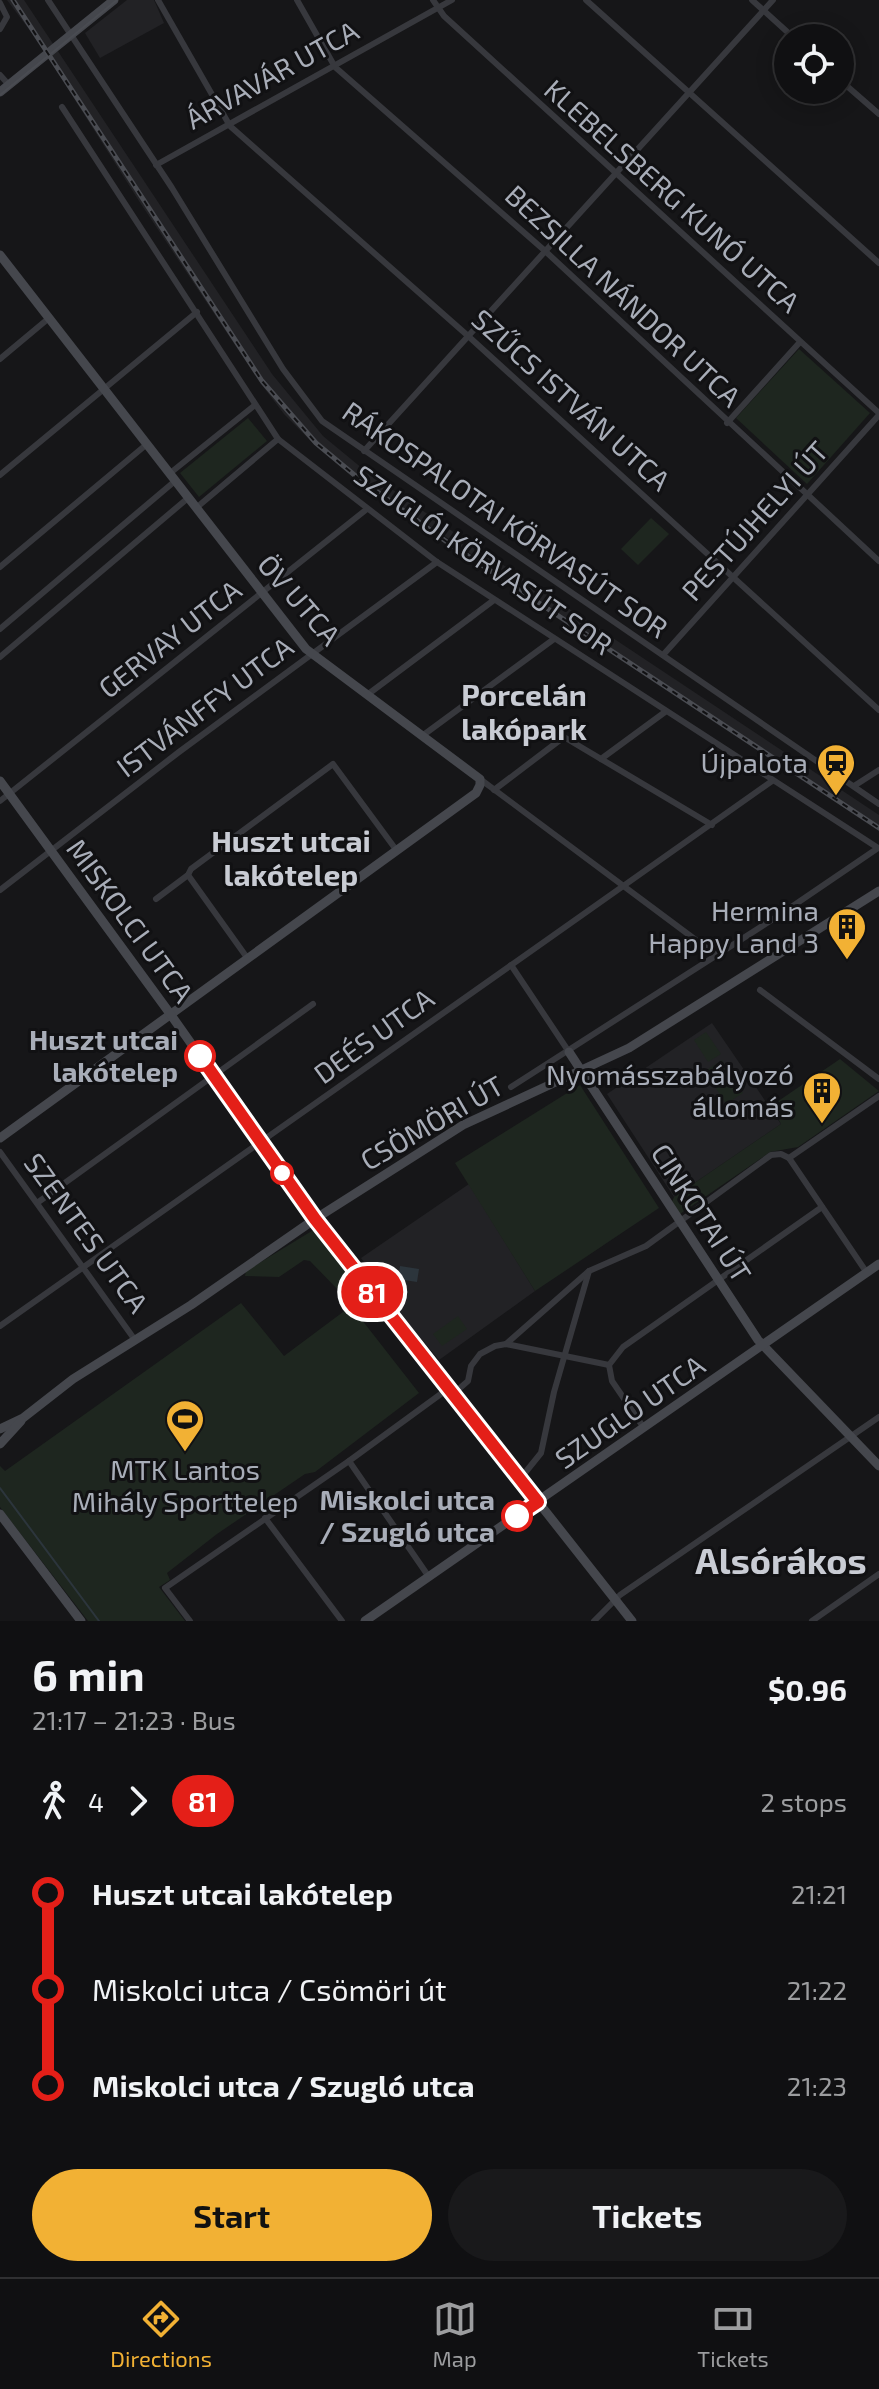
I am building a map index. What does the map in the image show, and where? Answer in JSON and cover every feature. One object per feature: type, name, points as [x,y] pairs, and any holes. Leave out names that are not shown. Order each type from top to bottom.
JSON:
[{"type":"street","name":"RÁKOSPALOTAI KÖRVASÚT SOR","points":[[48,0],[298,389],[322,421],[879,804]]},
{"type":"street","points":[[0,75],[3,91],[114,0]]},
{"type":"street","name":"SZŰCS ISTVÁN UTCA","points":[[158,0],[230,126],[467,335],[879,710]]},
{"type":"street","name":"BEZSILLA NÁNDOR UTCA","points":[[297,0],[335,67],[544,250],[879,561]]},
{"type":"street","name":"KLEBELSBERG KUNÓ UTCA","points":[[433,0],[444,16],[614,174],[879,414]]},
{"type":"street","name":"ÁRVAVÁR UTCA","points":[[156,165],[452,0]]},
{"type":"street","points":[[586,0],[879,263]]},
{"type":"street","points":[[752,0],[778,24]]},
{"type":"street","points":[[364,451],[773,0]]},
{"type":"street","points":[[0,3],[7,17],[0,29]]},
{"type":"street","points":[[854,92],[879,114]]},
{"type":"street","name":"SZUGLÓI KÖRVASÚT SOR","points":[[62,107],[278,439],[437,562],[878,848]]},
{"type":"street","name":"ÖV UTCA","points":[[0,255],[262,594],[313,655],[716,955]]},
{"type":"street","points":[[0,475],[197,312]]},
{"type":"street","points":[[0,359],[49,318]]},
{"type":"street","points":[[727,423],[800,342]]},
{"type":"street","points":[[0,629],[255,405]]},
{"type":"street","name":"PESTÚJHELYI ÚT","points":[[663,655],[879,414]]},
{"type":"street","points":[[196,508],[278,439]]},
{"type":"street","points":[[0,567],[147,444]]},
{"type":"street","points":[[0,657],[188,498]]},
{"type":"street","name":"GERVAY UTCA","points":[[0,801],[367,509]]},
{"type":"street","name":"ISTVÁNFFY UTCA","points":[[0,890],[437,562]]},
{"type":"street","points":[[367,695],[494,600]]},
{"type":"street","points":[[422,736],[554,639]]},
{"type":"street","points":[[601,759],[665,712]]},
{"type":"street","points":[[494,790],[564,737],[712,825]]},
{"type":"street","points":[[156,899],[188,875],[191,869],[333,764],[397,851]]},
{"type":"street","points":[[854,786],[879,770]]},
{"type":"street","points":[[0,1138],[476,793],[480,779]]},
{"type":"street","name":"MISKOLCI UTCA","points":[[0,781],[315,1219],[632,1621]]},
{"type":"street","name":"DEÉS UTCA","points":[[0,1326],[772,781]]},
{"type":"street","name":"CSÖMÖRI ÚT","points":[[511,1087],[878,848]]},
{"type":"street","points":[[188,875],[248,959]]},
{"type":"street","name":"CSÖMÖRI ÚT","points":[[0,1444],[23,1418],[73,1379],[463,1125],[629,1048],[879,891]]},
{"type":"street","name":"CINKOTAI ÚT","points":[[511,965],[763,1346],[879,1466]]},
{"type":"street","points":[[760,990],[879,1079]]},
{"type":"street","points":[[37,1203],[313,1004]]},
{"type":"street","points":[[789,1158],[879,1096]]},
{"type":"street","name":"SZENTES UTCA","points":[[0,1152],[135,1340]]},
{"type":"street","points":[[506,1344],[589,1271],[646,1246],[771,1155],[781,1154],[789,1158],[867,1273]]},
{"type":"street","points":[[644,1428],[612,1381],[609,1365],[623,1347],[822,1207]]},
{"type":"street","name":"SZUGLÓ UTCA","points":[[365,1621],[879,1264]]},
{"type":"street","points":[[520,1479],[541,1453],[589,1271]]},
{"type":"street","points":[[190,1621],[165,1588],[468,1381],[471,1366],[480,1354],[506,1344],[609,1365]]},
{"type":"street","points":[[594,1621],[614,1599],[879,1417]]},
{"type":"street","name":"CSÖMÖRI ÚT","points":[[0,1429],[23,1418]]},
{"type":"street","points":[[349,1461],[430,1577]]},
{"type":"street","points":[[0,1514],[81,1621]]},
{"type":"street","points":[[265,1518],[342,1621]]},
{"type":"street","points":[[812,1621],[878,1578]]},
{"type":"shaded area","points":[[7,0],[24,0],[272,374],[323,436],[363,469],[449,529],[879,815],[879,829],[357,477],[314,444],[284,414],[261,384],[37,40]]},
{"type":"shaded area","points":[[127,0],[154,0],[164,23],[100,58],[85,33]]},
{"type":"shaded area","points":[[799,349],[870,413],[807,484],[736,418]]},
{"type":"shaded area","points":[[248,418],[267,441],[199,497],[180,473]]},
{"type":"shaded area","points":[[651,518],[669,534],[638,565],[621,549]]},
{"type":"shaded area","points":[[712,1023],[781,1124],[674,1197],[607,1094]]},
{"type":"shaded area","points":[[706,1032],[721,1054],[708,1062],[694,1040]]},
{"type":"shaded area","points":[[840,1059],[879,1091],[798,1147],[770,1152],[680,1214],[672,1202],[674,1197],[781,1124],[771,1106]]},
{"type":"shaded area","points":[[722,1060],[743,1093],[726,1104],[705,1071]]},
{"type":"shaded area","points":[[580,1085],[659,1208],[535,1291],[455,1163]]},
{"type":"shaded area","points":[[469,1184],[535,1291],[439,1360],[390,1302],[397,1275],[369,1269],[361,1258]]},
{"type":"shaded area","points":[[315,1229],[359,1281],[342,1294],[310,1261],[304,1260],[279,1277],[245,1276],[246,1271]]},
{"type":"shaded area","points":[[400,1266],[419,1269],[417,1282],[398,1279]]},
{"type":"shaded area","name":"MTK Lantos Mihály Sporttelep","points":[[241,1303],[284,1356],[351,1306],[419,1393],[315,1472],[305,1474],[217,1534],[167,1573],[170,1580],[159,1587],[185,1621],[88,1621],[0,1507],[0,1466],[5,1471]]},
{"type":"shaded area","points":[[458,1316],[467,1329],[442,1346],[433,1334]]},
{"type":"waterway","points":[[0,1488],[99,1621]]},
{"type":"tram line","points":[[0,95],[117,0]]},
{"type":"railway","points":[[13,0],[262,381],[316,443],[358,478],[447,542],[879,828]]},
{"type":"bus line","name":"81","points":[[200,1056],[315,1219],[538,1502],[517,1516]]},
{"type":"place","name":"Újpalota","points":[[836,797]]},
{"type":"place","name":"Hermina Happy Land 3","points":[[847,961]]},
{"type":"place","name":"Huszt utcai lakótelep","points":[[200,1056]]},
{"type":"place","name":"Nyomásszabályozó állomás","points":[[822,1125]]},
{"type":"place","name":"MTK Lantos Mihály Sporttelep","points":[[185,1453]]},
{"type":"place","name":"Miskolci utca / Szugló utca","points":[[517,1516]]},
{"type":"district","name":"Porcelán lakópark","points":[[524,713]]},
{"type":"district","name":"Huszt utcai lakótelep","points":[[291,859]]},
{"type":"district","name":"Alsórákos","points":[[781,1561]]}]
